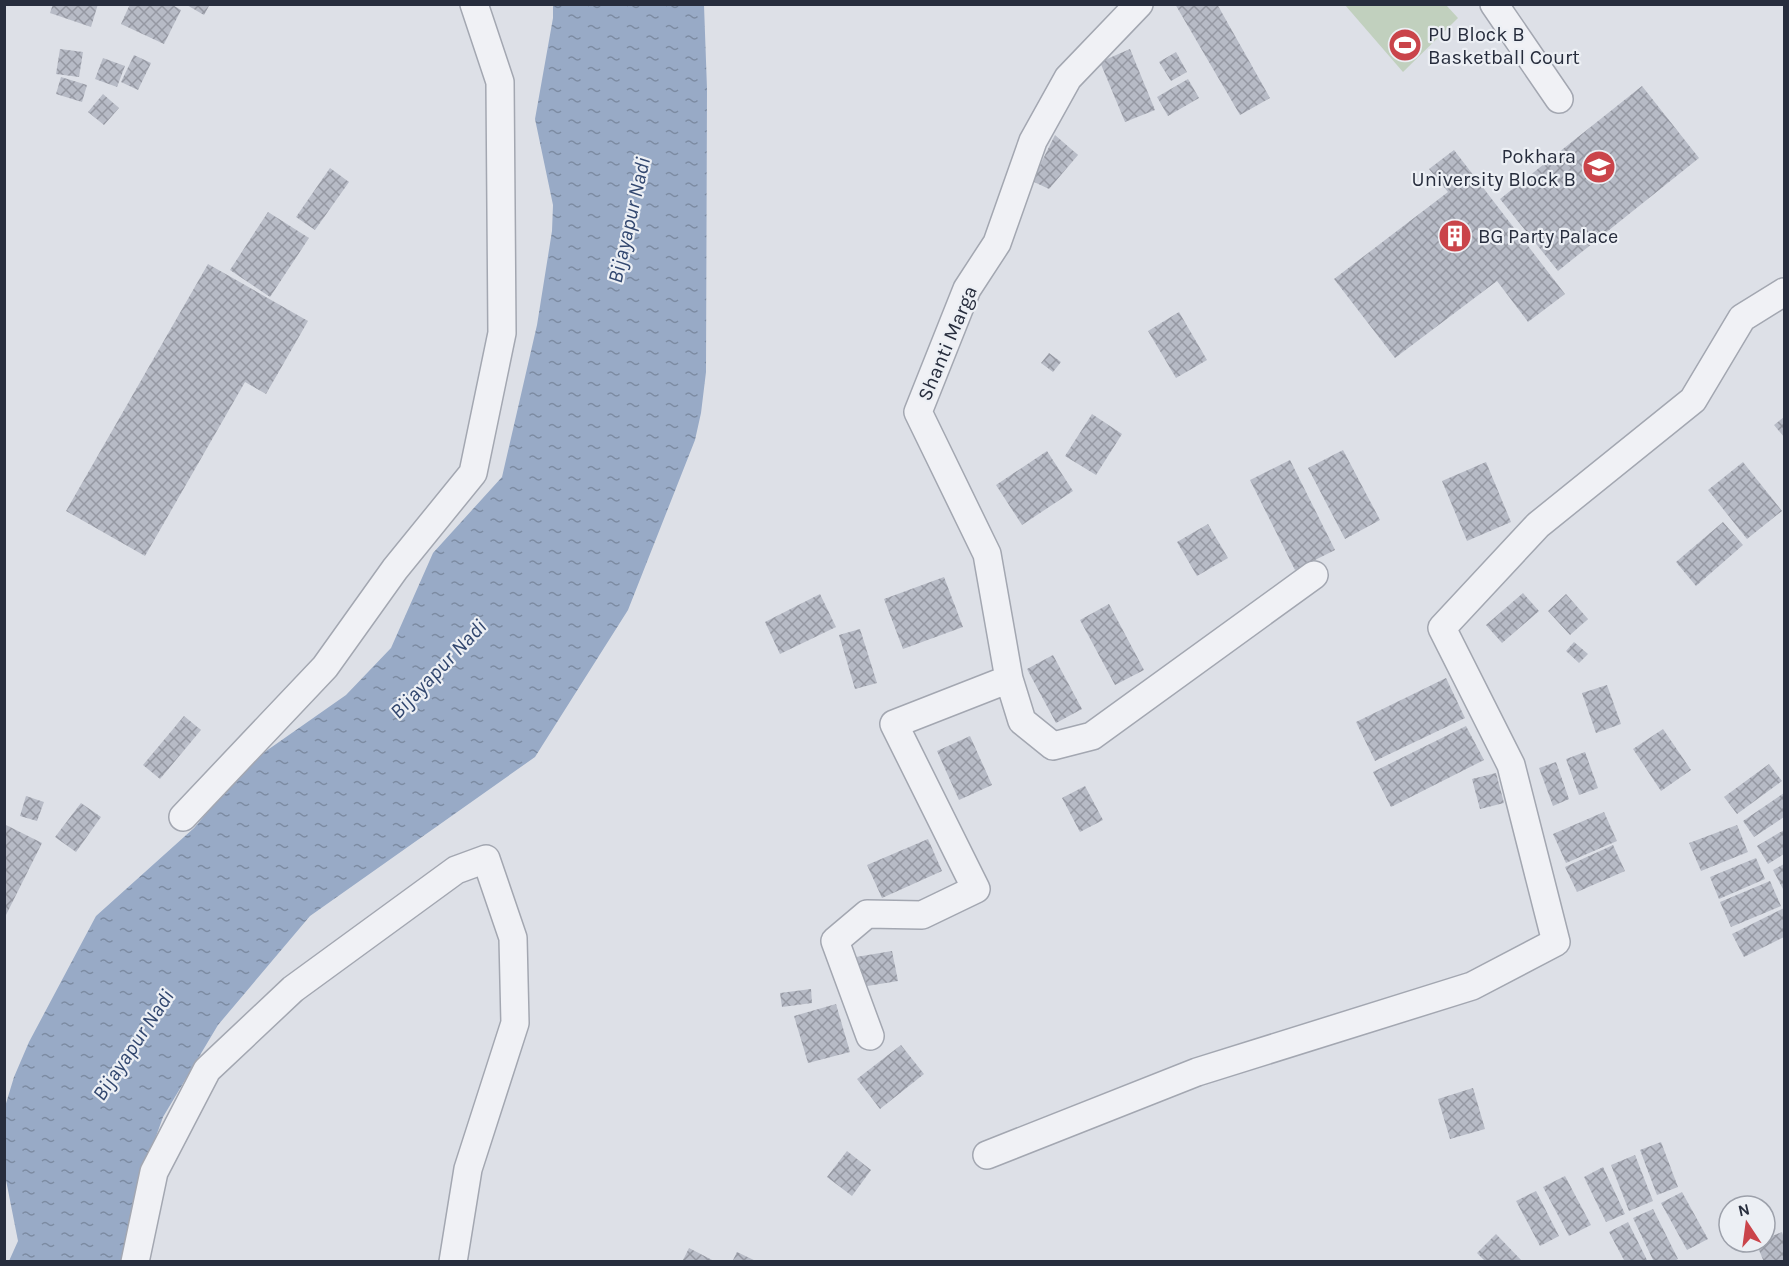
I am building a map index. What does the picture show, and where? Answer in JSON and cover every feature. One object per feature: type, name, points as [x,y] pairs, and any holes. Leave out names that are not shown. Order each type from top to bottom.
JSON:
[{"type":"street","points":[[183,817],[325,666],[395,569],[473,474],[502,333],[500,82],[474,4]]},
{"type":"street","name":"Shanti Marga","points":[[1139,4],[1068,78],[1033,141],[997,243],[967,289],[918,412],[987,554],[1009,679],[1022,721],[1053,746],[1092,736],[1314,576]]},
{"type":"street","points":[[1494,4],[1559,99]]},
{"type":"street","points":[[987,1155],[1197,1072],[1472,986],[1556,942],[1511,765],[1442,628],[1538,525],[1693,400],[1742,318],[1785,292]]},
{"type":"street","points":[[870,1036],[835,941],[867,914],[922,915],[976,889],[894,724],[1009,679]]},
{"type":"street","points":[[135,1262],[154,1172],[207,1070],[292,989],[456,870],[486,860],[513,938],[515,1023],[468,1168],[453,1262]]},
{"type":"green space","name":"PU Block B Basketball Court","points":[[1345,5],[1446,5],[1458,18],[1403,72]]},
{"type":"water","name":"Bijayapur Nadi","points":[[553,5],[704,5],[707,89],[706,372],[701,413],[695,440],[628,610],[535,757],[310,916],[218,1025],[163,1117],[145,1167],[128,1261],[9,1261],[18,1241],[5,1175],[4,1110],[14,1077],[29,1042],[96,916],[194,828],[249,763],[346,695],[391,648],[433,553],[502,477],[537,325],[552,231],[553,205],[535,119],[553,18]]},
{"type":"building","points":[[53,4],[98,4],[91,27],[50,13]]},
{"type":"building","points":[[130,4],[171,4],[181,10],[164,44],[121,24]]},
{"type":"building","points":[[185,4],[210,4],[204,15]]},
{"type":"building","points":[[1175,4],[1217,4],[1270,98],[1240,115]]},
{"type":"building","points":[[60,49],[83,52],[79,77],[56,74]]},
{"type":"building","points":[[1130,49],[1155,110],[1125,122],[1100,62]]},
{"type":"building","points":[[1176,52],[1187,72],[1171,81],[1159,62]]},
{"type":"building","points":[[134,55],[151,63],[138,90],[121,82]]},
{"type":"building","points":[[103,58],[125,66],[117,87],[95,79]]},
{"type":"building","points":[[61,77],[87,85],[82,102],[56,94]]},
{"type":"building","points":[[1188,79],[1199,98],[1168,116],[1157,97]]},
{"type":"building","points":[[1642,86],[1699,158],[1558,271],[1500,199]]},
{"type":"building","points":[[103,94],[119,108],[104,125],[88,112]]},
{"type":"building","points":[[1055,135],[1078,155],[1049,189],[1032,181]]},
{"type":"building","name":"BG Party Palace","points":[[1454,150],[1565,294],[1528,322],[1497,281],[1395,358],[1334,279],[1448,192],[1429,169]]},
{"type":"building","points":[[330,168],[349,182],[315,230],[296,217]]},
{"type":"building","points":[[268,212],[309,238],[270,297],[230,270]]},
{"type":"building","points":[[208,264],[308,321],[266,394],[245,382],[145,556],[66,511]]},
{"type":"building","points":[[1179,312],[1207,360],[1176,378],[1148,331]]},
{"type":"building","points":[[1049,353],[1061,362],[1053,372],[1041,363]]},
{"type":"building","points":[[1092,414],[1122,434],[1096,475],[1065,456]]},
{"type":"building","points":[[1784,417],[1784,437],[1774,425]]},
{"type":"building","points":[[1343,450],[1380,520],[1345,539],[1308,468]]},
{"type":"building","points":[[1047,451],[1073,491],[1022,525],[996,485]]},
{"type":"building","points":[[1290,460],[1335,550],[1295,570],[1250,480]]},
{"type":"building","points":[[1486,462],[1511,522],[1467,541],[1442,481]]},
{"type":"building","points":[[1743,462],[1782,511],[1747,539],[1708,490]]},
{"type":"building","points":[[1723,522],[1743,545],[1696,586],[1676,562]]},
{"type":"building","points":[[1208,524],[1228,558],[1197,576],[1177,542]]},
{"type":"building","points":[[944,577],[963,627],[903,649],[884,599]]},
{"type":"building","points":[[1523,593],[1539,611],[1502,643],[1486,625]]},
{"type":"building","points":[[820,594],[836,627],[780,654],[765,622]]},
{"type":"building","points":[[1566,594],[1588,619],[1570,635],[1548,611]]},
{"type":"building","points":[[1109,604],[1144,670],[1115,685],[1080,620]]},
{"type":"building","points":[[860,629],[877,683],[855,689],[839,635]]},
{"type":"building","points":[[1574,642],[1588,654],[1579,663],[1566,651]]},
{"type":"building","points":[[1053,655],[1082,709],[1056,723],[1027,669]]},
{"type":"building","points":[[1446,678],[1465,718],[1375,761],[1356,722]]},
{"type":"building","points":[[1607,685],[1621,724],[1596,733],[1582,693]]},
{"type":"building","points":[[184,716],[201,730],[160,779],[143,765]]},
{"type":"building","points":[[1466,726],[1484,760],[1391,807],[1373,772]]},
{"type":"building","points":[[1663,729],[1691,770],[1661,791],[1633,749]]},
{"type":"building","points":[[970,736],[992,785],[959,800],[937,751]]},
{"type":"building","points":[[1585,752],[1598,788],[1579,795],[1566,759]]},
{"type":"building","points":[[1556,762],[1569,799],[1553,806],[1539,768]]},
{"type":"building","points":[[1769,764],[1782,781],[1737,814],[1724,797]]},
{"type":"building","points":[[1496,773],[1504,803],[1480,809],[1472,779]]},
{"type":"building","points":[[1085,786],[1103,820],[1080,832],[1062,798]]},
{"type":"building","points":[[1784,793],[1784,817],[1754,837],[1743,821]]},
{"type":"building","points":[[26,796],[44,802],[37,821],[20,816]]},
{"type":"building","points":[[81,803],[101,817],[76,852],[55,837]]},
{"type":"building","points":[[1604,812],[1617,841],[1566,863],[1553,834]]},
{"type":"building","points":[[4,824],[42,843],[4,919]]},
{"type":"building","points":[[1737,825],[1748,852],[1701,871],[1689,843]]},
{"type":"building","points":[[1784,830],[1784,854],[1768,864],[1757,846]]},
{"type":"building","points":[[928,839],[942,871],[882,898],[867,865]]},
{"type":"building","points":[[1613,845],[1625,871],[1577,892],[1565,867]]},
{"type":"building","points":[[1756,858],[1765,879],[1719,899],[1710,877]]},
{"type":"building","points":[[1784,864],[1784,888],[1783,889],[1773,870]]},
{"type":"building","points":[[1770,881],[1781,906],[1731,927],[1720,902]]},
{"type":"building","points":[[1784,908],[1784,937],[1744,957],[1732,934]]},
{"type":"building","points":[[892,951],[898,981],[855,988],[850,958]]},
{"type":"building","points":[[811,989],[812,1003],[782,1007],[780,993]]},
{"type":"building","points":[[836,1004],[850,1052],[808,1063],[794,1016]]},
{"type":"building","points":[[901,1045],[924,1074],[880,1109],[857,1079]]},
{"type":"building","points":[[1473,1088],[1485,1129],[1450,1139],[1438,1099]]},
{"type":"building","points":[[1661,1142],[1678,1187],[1657,1195],[1640,1150]]},
{"type":"building","points":[[847,1151],[871,1170],[852,1196],[827,1177]]},
{"type":"building","points":[[1635,1155],[1653,1201],[1629,1211],[1611,1165]]},
{"type":"building","points":[[1603,1167],[1625,1214],[1606,1222],[1584,1177]]},
{"type":"building","points":[[1565,1176],[1591,1225],[1569,1236],[1543,1187]]},
{"type":"building","points":[[1536,1191],[1559,1236],[1540,1246],[1516,1201]]},
{"type":"building","points":[[1682,1192],[1708,1239],[1687,1250],[1661,1203]]},
{"type":"building","points":[[1653,1209],[1678,1259],[1672,1262],[1654,1262],[1633,1218]]},
{"type":"building","points":[[1628,1222],[1648,1262],[1625,1262],[1609,1232]]},
{"type":"building","points":[[1782,1232],[1784,1238],[1784,1262],[1764,1262],[1761,1254],[1777,1254],[1777,1234]]},
{"type":"building","points":[[1496,1234],[1523,1262],[1486,1262],[1477,1253]]},
{"type":"building","points":[[689,1248],[716,1262],[682,1262]]},
{"type":"building","points":[[737,1252],[758,1262],[732,1262]]},
{"type":"place","name":"PU Block B Basketball Court","points":[[1405,45]]},
{"type":"place","name":"Pokhara University Block B","points":[[1599,167]]},
{"type":"place","name":"BG Party Palace","points":[[1455,236]]}]
